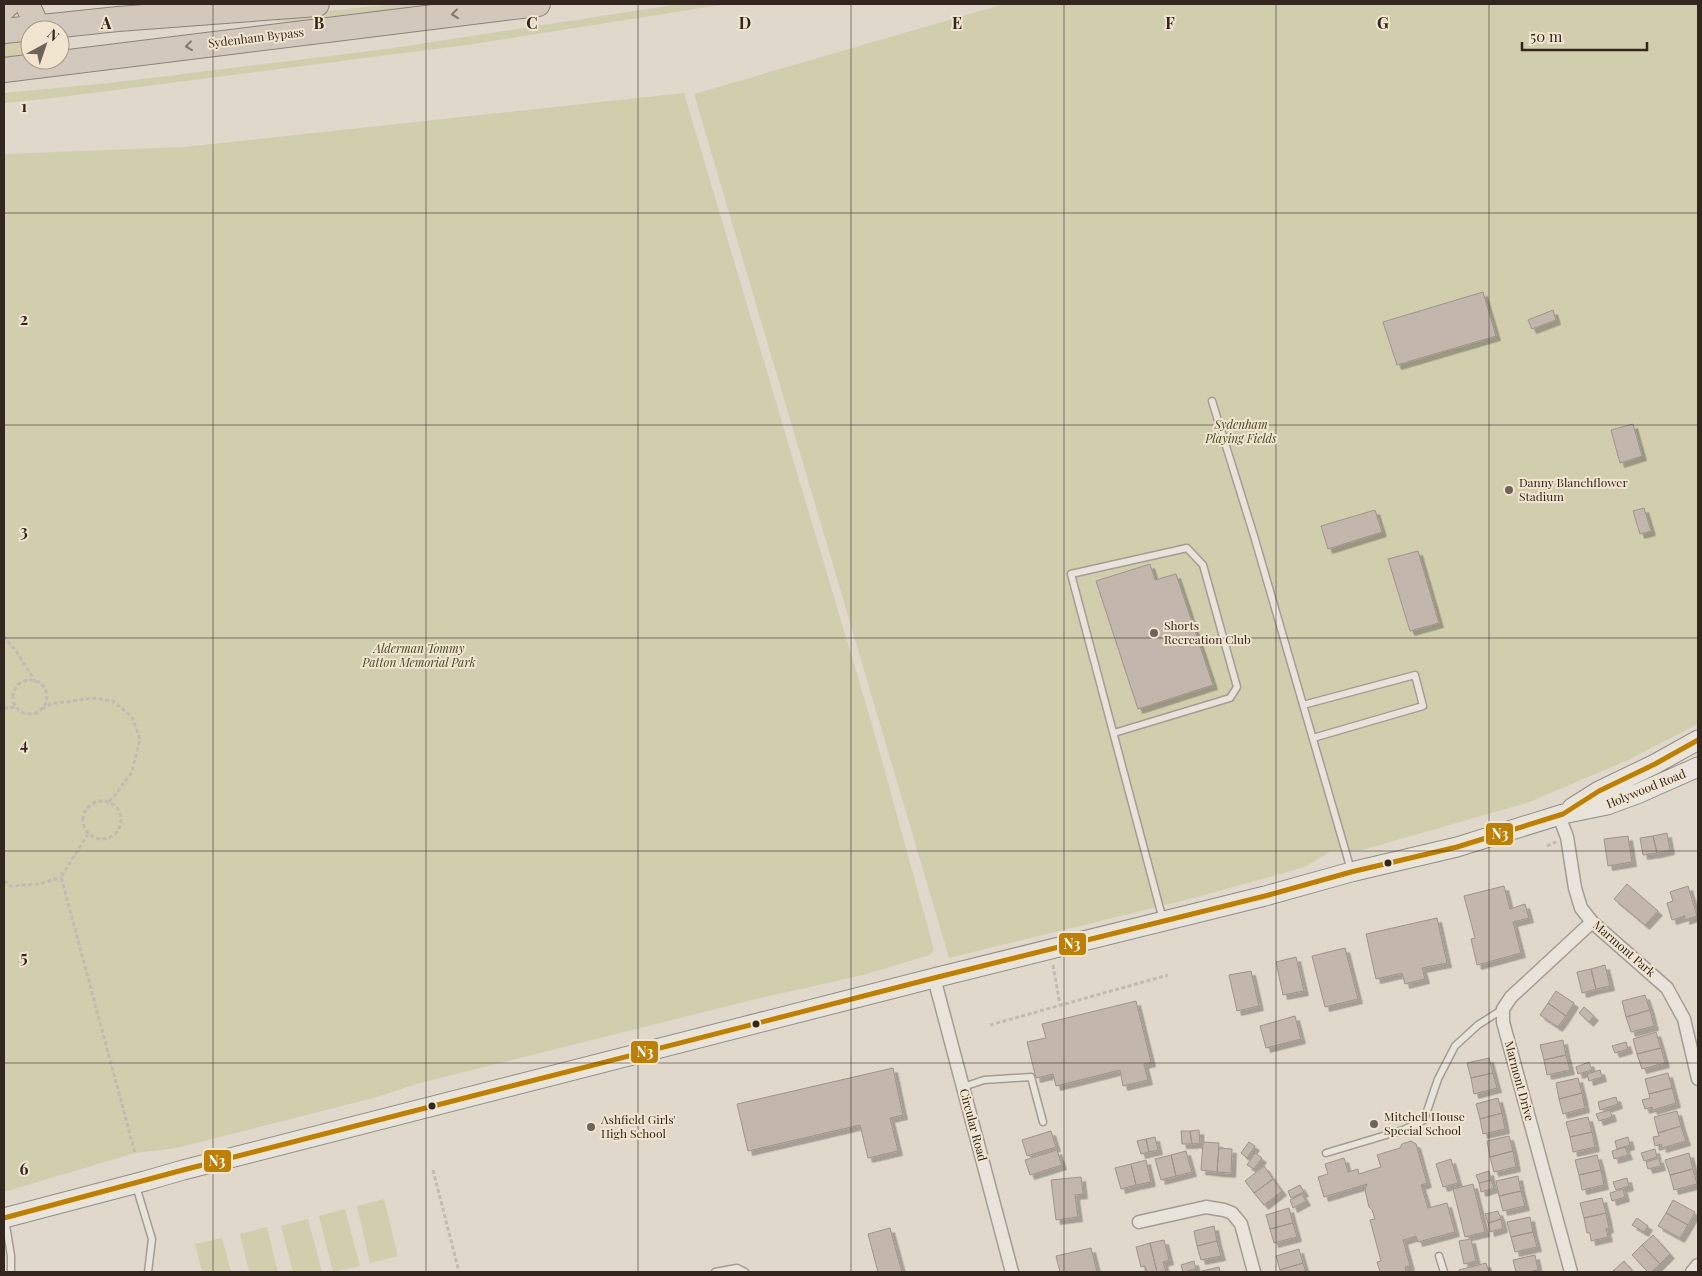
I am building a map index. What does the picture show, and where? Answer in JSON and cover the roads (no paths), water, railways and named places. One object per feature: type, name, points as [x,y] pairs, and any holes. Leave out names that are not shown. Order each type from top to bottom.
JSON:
[{"type":"highway","points":[[4,8],[8,4]]},
{"type":"highway","points":[[27,4],[34,20]]},
{"type":"highway","points":[[86,4],[118,19]]},
{"type":"highway","points":[[70,25],[118,19],[317,4]]},
{"type":"highway","name":"Sydenham Bypass","points":[[4,70],[538,4]]},
{"type":"highway","points":[[4,31],[20,30]]},
{"type":"highway","points":[[70,50],[98,57]]},
{"type":"main road","name":"Holywood Road","points":[[1561,815],[1598,791],[1655,764],[1698,740]]},
{"type":"main road","name":"Holywood Road","points":[[4,1218],[211,1162],[1457,847],[1561,815],[1614,802],[1663,784],[1698,767]]},
{"type":"street","name":"Marmont Park","points":[[1561,815],[1567,837],[1575,888],[1582,908],[1592,922],[1667,988],[1684,1019],[1698,1079]]},
{"type":"street","points":[[1503,1008],[1511,997],[1592,922]]},
{"type":"street","name":"Circular Road","points":[[934,978],[1012,1272]]},
{"type":"street","name":"Marmont Drive","points":[[1503,1008],[1503,1022],[1571,1272]]},
{"type":"street","points":[[1139,1222],[1206,1207],[1232,1213],[1241,1224],[1254,1272]]},
{"type":"street","points":[[1692,1272],[1698,1266]]},
{"type":"lane","points":[[1212,401],[1254,536],[1352,872]]},
{"type":"lane","points":[[1114,734],[1230,698],[1237,687],[1203,565],[1187,548],[1071,574],[1164,921]]},
{"type":"lane","points":[[1303,705],[1415,674],[1423,706],[1313,738]]},
{"type":"lane","points":[[1326,1153],[1403,1130],[1424,1120],[1438,1079],[1455,1046],[1503,1008]]},
{"type":"lane","points":[[962,1087],[984,1080],[1031,1077],[1043,1122]]},
{"type":"lane","points":[[134,1184],[152,1239],[148,1272]]},
{"type":"lane","points":[[4,1218],[11,1256],[11,1272]]},
{"type":"lane","points":[[1440,1256],[1444,1272]]},
{"type":"lane","points":[[715,1272],[737,1268],[745,1272]]},
{"type":"place","name":"Danny Blanchflower Stadium","points":[[1509,490]]},
{"type":"place","name":"Shorts Recreation Club","points":[[1154,633]]},
{"type":"place","name":"Mitchell House Special School","points":[[1374,1124]]},
{"type":"place","name":"Ashfield Girls' High School","points":[[591,1127]]},
{"type":"park label","name":"Sydenham Playing Fields","points":[[1241,432]]},
{"type":"park label","name":"Alderman Tommy Patton Memorial Park","points":[[419,656]]}]
